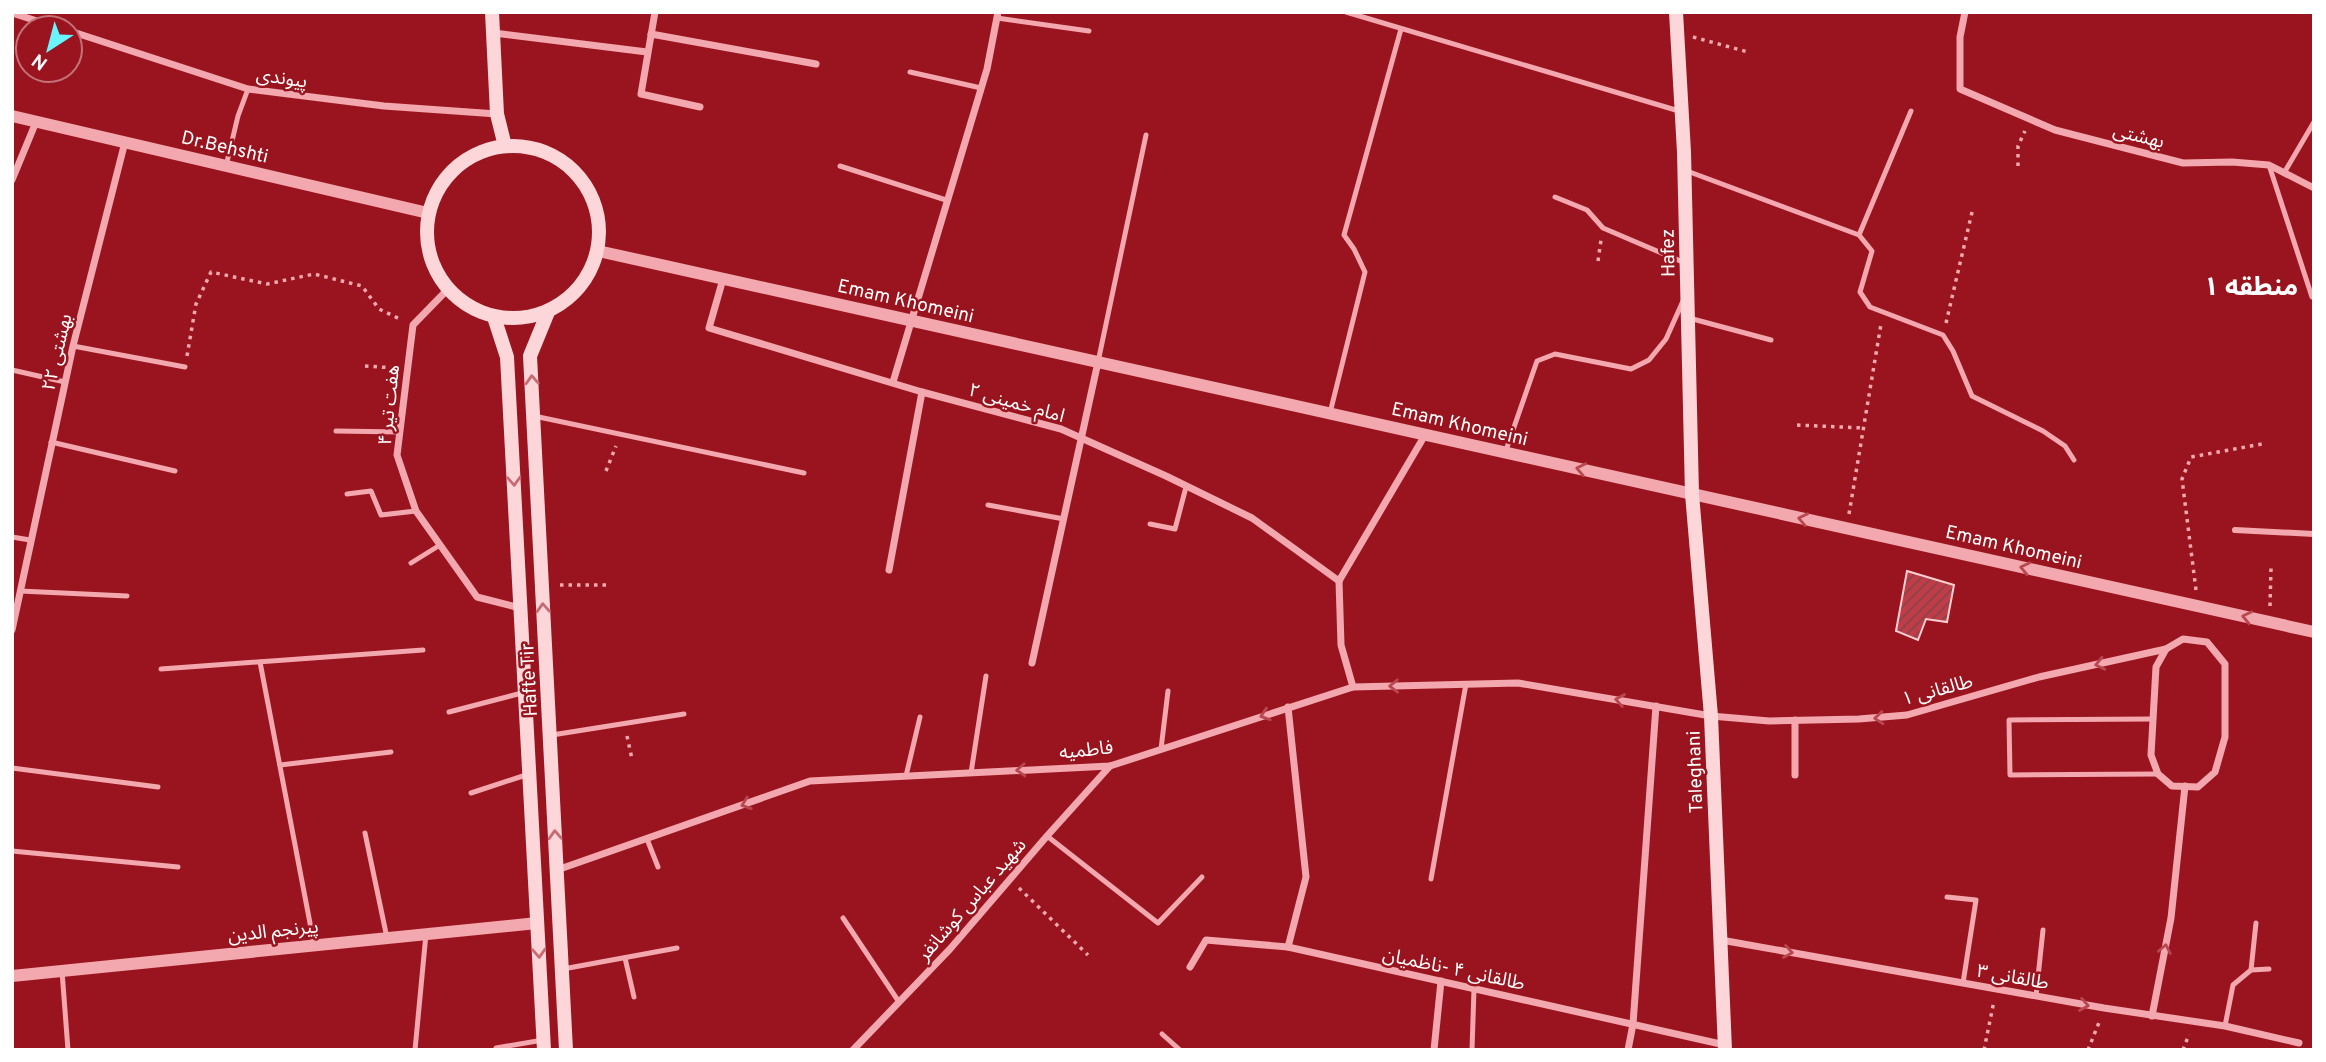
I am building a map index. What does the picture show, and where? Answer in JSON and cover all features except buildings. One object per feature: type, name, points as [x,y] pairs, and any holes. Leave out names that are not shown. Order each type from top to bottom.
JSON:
[{"type":"main road","points":[[492,12],[498,114],[505,146]]},
{"type":"main road","name":"Hafez","points":[[1676,12],[1684,169],[1692,494]]},
{"type":"main road","points":[[505,146],[532,148],[557,158],[578,175],[593,198],[600,224],[598,251],[588,276],[570,297],[548,312],[522,318],[494,317],[469,307],[448,289],[433,267],[427,240],[428,213],[439,188],[456,167],[478,153],[505,146]]},
{"type":"main road","name":"Hafte Tir","points":[[548,312],[530,356],[566,1050]]},
{"type":"main road","name":"Hafte Tir","points":[[494,317],[507,357],[543,1045]]},
{"type":"main road","name":"Taleghani","points":[[1692,494],[1711,716],[1725,1047]]},
{"type":"main road","points":[[537,922],[559,920]]},
{"type":"street","points":[[655,12],[641,94],[700,107]]},
{"type":"street","name":"بهشتی","points":[[1965,12],[1960,37],[1960,89],[2055,130],[2183,163],[2232,162],[2269,165],[2314,188]]},
{"type":"street","points":[[893,382],[981,88],[998,15]]},
{"type":"street","points":[[493,33],[647,52]]},
{"type":"street","points":[[651,34],[816,64]]},
{"type":"street","name":"پیوندی","points":[[84,36],[248,89],[384,107],[498,114]]},
{"type":"street","name":"Dr.Behshti","points":[[12,116],[428,213]]},
{"type":"street","points":[[12,180],[36,122]]},
{"type":"street","name":"بهشتی ۲۲","points":[[12,630],[73,346],[125,142]]},
{"type":"street","name":"Emam Khomeini","points":[[598,251],[2314,632]]},
{"type":"street","name":"امام خمینی ۲","points":[[723,279],[709,328],[922,392],[1060,429],[1252,519],[1339,581]]},
{"type":"street","points":[[413,325],[448,289]]},
{"type":"street","name":"هفت تیر ۴","points":[[413,325],[397,455],[416,511],[477,597],[520,608]]},
{"type":"street","points":[[1032,663],[1098,362]]},
{"type":"street","points":[[889,570],[922,392]]},
{"type":"street","points":[[1353,687],[1341,645],[1339,581],[1425,435]]},
{"type":"street","points":[[2235,530],[2314,534]]},
{"type":"street","name":"طالقانی ۱","points":[[1466,684],[1518,683],[1711,716],[1769,720],[1859,719],[1907,715],[2039,677],[2166,649],[2183,639],[2207,642],[2225,664],[2225,737],[2215,772],[2198,787],[2185,786]]},
{"type":"street","points":[[2152,1016],[2171,918],[2185,786],[2172,786],[2158,774],[2151,755],[2156,667],[2166,649]]},
{"type":"street","name":"فاطمیه","points":[[557,870],[810,781],[1110,766],[1353,687],[1466,684]]},
{"type":"street","points":[[1628,1050],[1633,1024],[1656,706]]},
{"type":"street","points":[[1288,707],[1306,877],[1288,947]]},
{"type":"street","points":[[1794,775],[1795,720]]},
{"type":"street","name":"شهید عباس کوشانفر","points":[[853,1050],[950,949],[1046,836],[1110,766]]},
{"type":"street","name":"پیرنجم الدین","points":[[12,976],[537,922]]},
{"type":"street","name":"طالقانی ۴ -ناظمیان","points":[[1190,967],[1206,940],[1288,947],[1725,1047]]},
{"type":"street","name":"طالقانی ۳","points":[[1721,940],[2225,1027],[2299,1044]]},
{"type":"street","points":[[1434,1050],[1441,981]]},
{"type":"lane","points":[[1346,12],[1682,112]]},
{"type":"lane","points":[[998,15],[1089,31]]},
{"type":"lane","points":[[1330,414],[1365,272],[1344,235],[1401,29]]},
{"type":"lane","points":[[909,72],[981,88]]},
{"type":"lane","points":[[226,166],[238,116],[248,89]]},
{"type":"lane","points":[[1859,235],[1911,111]]},
{"type":"lane","points":[[2284,173],[2314,122]]},
{"type":"lane","points":[[1098,362],[1146,135]]},
{"type":"lane","points":[[2269,165],[2312,297]]},
{"type":"lane","points":[[840,166],[946,200]]},
{"type":"lane","points":[[1684,169],[1859,235],[1872,251],[1860,292],[1870,307],[1943,335],[1953,351],[1972,396],[2043,431],[2065,446],[2074,460]]},
{"type":"lane","points":[[1555,197],[1587,210],[1602,228],[1687,263]]},
{"type":"lane","points":[[1505,453],[1527,383],[1537,361],[1555,354],[1631,369],[1648,360],[1666,339],[1687,292]]},
{"type":"lane","points":[[1688,318],[1770,340]]},
{"type":"lane","points":[[73,346],[185,367]]},
{"type":"lane","points":[[12,370],[65,382]]},
{"type":"lane","points":[[534,416],[804,473]]},
{"type":"lane","points":[[336,431],[400,432]]},
{"type":"lane","points":[[51,442],[174,471]]},
{"type":"lane","points":[[1150,524],[1175,529],[1186,487]]},
{"type":"lane","points":[[347,494],[371,491],[381,515],[416,511]]},
{"type":"lane","points":[[988,505],[1063,519]]},
{"type":"lane","points":[[12,537],[30,540]]},
{"type":"lane","points":[[411,563],[440,545]]},
{"type":"lane","points":[[20,591],[127,596]]},
{"type":"lane","points":[[161,669],[423,650]]},
{"type":"lane","points":[[260,662],[314,945]]},
{"type":"lane","points":[[971,773],[986,676]]},
{"type":"lane","points":[[1431,879],[1466,684]]},
{"type":"lane","points":[[1161,749],[1168,691]]},
{"type":"lane","points":[[449,712],[525,692]]},
{"type":"lane","points":[[550,735],[684,714]]},
{"type":"lane","points":[[906,776],[920,717]]},
{"type":"lane","points":[[2153,719],[2009,720],[2010,775],[2158,774]]},
{"type":"lane","points":[[280,765],[391,752]]},
{"type":"lane","points":[[12,768],[158,787]]},
{"type":"lane","points":[[471,793],[529,774]]},
{"type":"lane","points":[[365,833],[387,938]]},
{"type":"lane","points":[[1046,836],[1158,923],[1202,877]]},
{"type":"lane","points":[[646,839],[658,867]]},
{"type":"lane","points":[[12,851],[178,867]]},
{"type":"lane","points":[[1947,897],[1976,901],[1963,983]]},
{"type":"lane","points":[[843,918],[900,1002]]},
{"type":"lane","points":[[2251,970],[2256,923]]},
{"type":"lane","points":[[2035,996],[2043,930]]},
{"type":"lane","points":[[415,1050],[426,934]]},
{"type":"lane","points":[[562,970],[677,948]]},
{"type":"lane","points":[[625,958],[634,998]]},
{"type":"lane","points":[[2225,1027],[2233,985],[2251,970],[2269,969]]},
{"type":"lane","points":[[62,971],[68,1050]]},
{"type":"lane","points":[[1472,1050],[1475,989]]},
{"type":"lane","points":[[1163,1034],[1180,1050]]},
{"type":"lane","points":[[496,1048],[543,1045]]},
{"type":"path","points":[[1677,33],[1748,52]]},
{"type":"path","points":[[2018,166],[2018,146],[2030,119]]},
{"type":"path","points":[[1943,335],[1973,208]]},
{"type":"path","points":[[1598,261],[1602,228]]},
{"type":"path","points":[[185,367],[196,304],[211,272],[267,284],[314,274],[362,286],[379,309],[413,325]]},
{"type":"path","points":[[1846,528],[1883,312]]},
{"type":"path","points":[[365,366],[408,369]]},
{"type":"path","points":[[1797,425],[1864,428]]},
{"type":"path","points":[[606,471],[620,434]]},
{"type":"path","points":[[2197,606],[2182,479],[2191,457],[2262,444]]},
{"type":"path","points":[[2269,622],[2271,568]]},
{"type":"path","points":[[542,585],[610,585]]},
{"type":"path","points":[[624,723],[632,759]]},
{"type":"path","points":[[1010,879],[1088,955]]},
{"type":"path","points":[[1984,1050],[1997,989]]},
{"type":"path","points":[[2088,1050],[2104,1008]]},
{"type":"district","name":"منطقه ۱","points":[[2251,286]]}]
